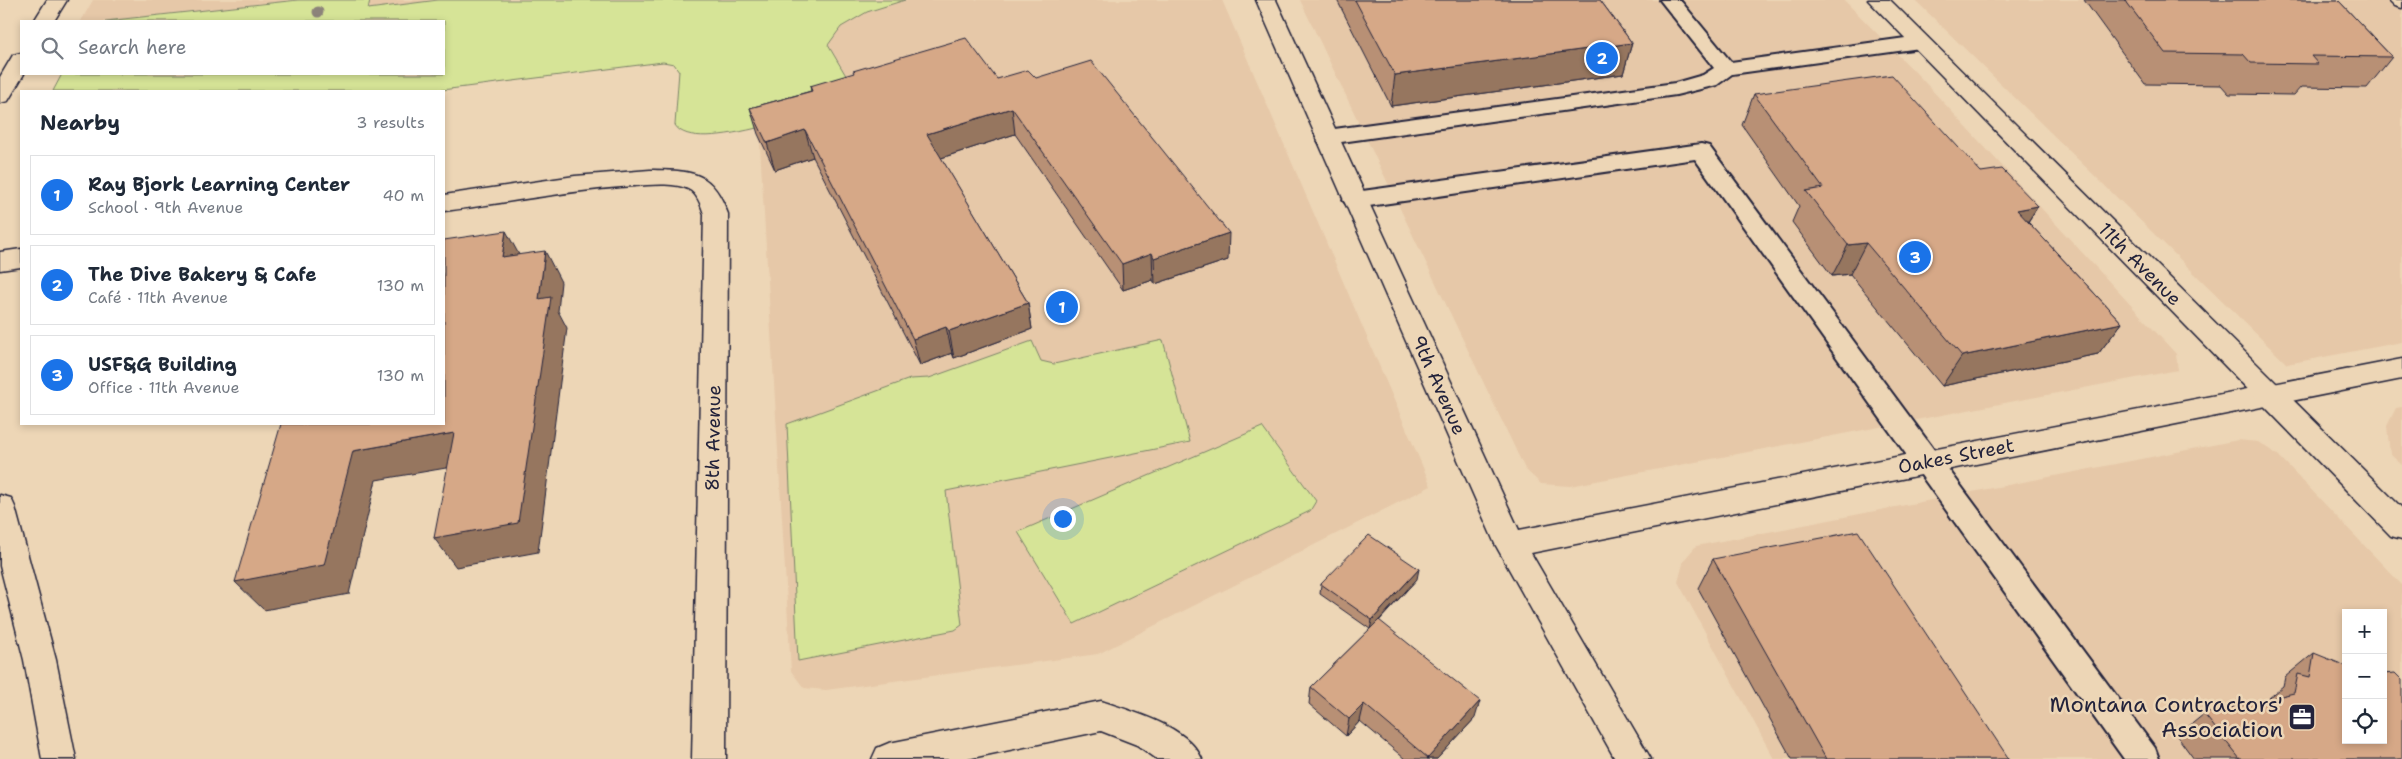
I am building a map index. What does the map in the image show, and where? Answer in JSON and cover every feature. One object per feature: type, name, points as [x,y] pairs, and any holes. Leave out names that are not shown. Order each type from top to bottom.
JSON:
[{"type":"main road","points":[[45,20],[57,0]]},
{"type":"main road","name":"9th Avenue","points":[[1266,0],[1510,544],[1634,759]]},
{"type":"main road","name":"11th Avenue","points":[[1878,0],[2402,527]]},
{"type":"main road","points":[[0,96],[20,62]]},
{"type":"main road","name":"8th Avenue","points":[[445,202],[637,177],[672,178],[696,183],[710,197],[716,214],[709,759]]},
{"type":"main road","points":[[0,261],[20,258]]},
{"type":"main road","name":"Oakes Street","points":[[1510,544],[2402,369]]},
{"type":"main road","points":[[0,507],[40,660],[59,759]]},
{"type":"main road","points":[[889,759],[1101,716],[1148,733],[1185,759]]},
{"type":"lane","points":[[1670,0],[1726,69]]},
{"type":"lane","points":[[1328,137],[1676,89],[1710,80],[1726,69],[1920,42]]},
{"type":"lane","points":[[1355,200],[1701,151],[2143,759]]},
{"type":"shaded area","points":[[93,0],[298,0],[113,20],[82,20]]},
{"type":"shaded area","points":[[370,0],[438,0],[367,9]]},
{"type":"shaded area","points":[[905,0],[1222,0],[1431,486],[1098,654],[826,690],[804,688],[791,671],[759,129],[858,96],[828,45],[841,27],[867,12]]},
{"type":"shaded area","points":[[1300,0],[1844,0],[1919,76],[2176,354],[2178,370],[1570,486],[1541,484],[1525,469]]},
{"type":"shaded area","points":[[1915,0],[2402,0],[2402,342],[2287,364]]},
{"type":"shaded area","points":[[2402,407],[2402,465],[2390,454],[2387,426],[2396,408]]},
{"type":"shaded area","points":[[2238,440],[2258,442],[2278,455],[2402,585],[2402,759],[1774,759],[1678,582],[1684,560],[1696,546]]},
{"type":"green space","points":[[298,0],[370,0],[368,9],[438,0],[905,0],[867,12],[841,27],[828,45],[858,96],[762,127],[707,136],[687,134],[675,125],[679,71],[674,64],[663,62],[442,90],[54,90],[61,75],[445,75],[445,20],[114,20]]},
{"type":"green space","points":[[1163,340],[1190,442],[946,491],[962,625],[955,630],[798,661],[787,424],[910,379],[929,378],[1032,341],[1041,361],[1054,364]]},
{"type":"green space","points":[[1262,427],[1316,501],[1310,511],[1074,624],[1018,532]]},
{"type":"building","points":[[1355,0],[1600,0],[1632,43],[1395,75]]},
{"type":"building","points":[[2125,0],[2338,0],[2392,57],[2311,56],[2318,64],[2251,63],[2243,54],[2165,53]]},
{"type":"building","points":[[966,38],[997,79],[1028,70],[1036,78],[1091,61],[1229,233],[1154,258],[1152,253],[1122,264],[1012,108],[927,134],[1028,303],[949,331],[946,327],[913,339],[805,130],[767,143],[750,108],[812,91],[810,86],[854,73],[853,71]]},
{"type":"building","points":[[1892,75],[1981,172],[2002,169],[2038,206],[2017,210],[2122,323],[1962,356],[1866,243],[1848,245],[1806,191],[1823,188],[1754,94]]},
{"type":"building","points":[[506,231],[502,257],[545,251],[539,299],[551,297],[518,523],[434,538],[454,433],[353,451],[324,565],[235,582],[281,425],[445,425],[445,240]]},
{"type":"building","points":[[1858,531],[2009,759],[1826,759],[1713,559]]},
{"type":"building","points":[[1369,535],[1419,569],[1372,620],[1321,584]]},
{"type":"building","points":[[1379,620],[1480,701],[1428,758],[1364,704],[1349,719],[1311,687]]},
{"type":"building","name":"Montana Contractors' Association","points":[[2314,653],[2342,664],[2342,744],[2387,744],[2387,674],[2395,673],[2402,680],[2402,759],[2240,759],[2204,714],[2294,693],[2298,674],[2310,677]]},
{"type":"place","name":"The Dive Bakery & Cafe","points":[[1602,58]]},
{"type":"place","name":"USF&G Building","points":[[1915,257]]},
{"type":"place","name":"Ray Bjork Learning Center","points":[[1062,307]]},
{"type":"place","name":"Montana Contractors' Association","points":[[2302,717]]}]
